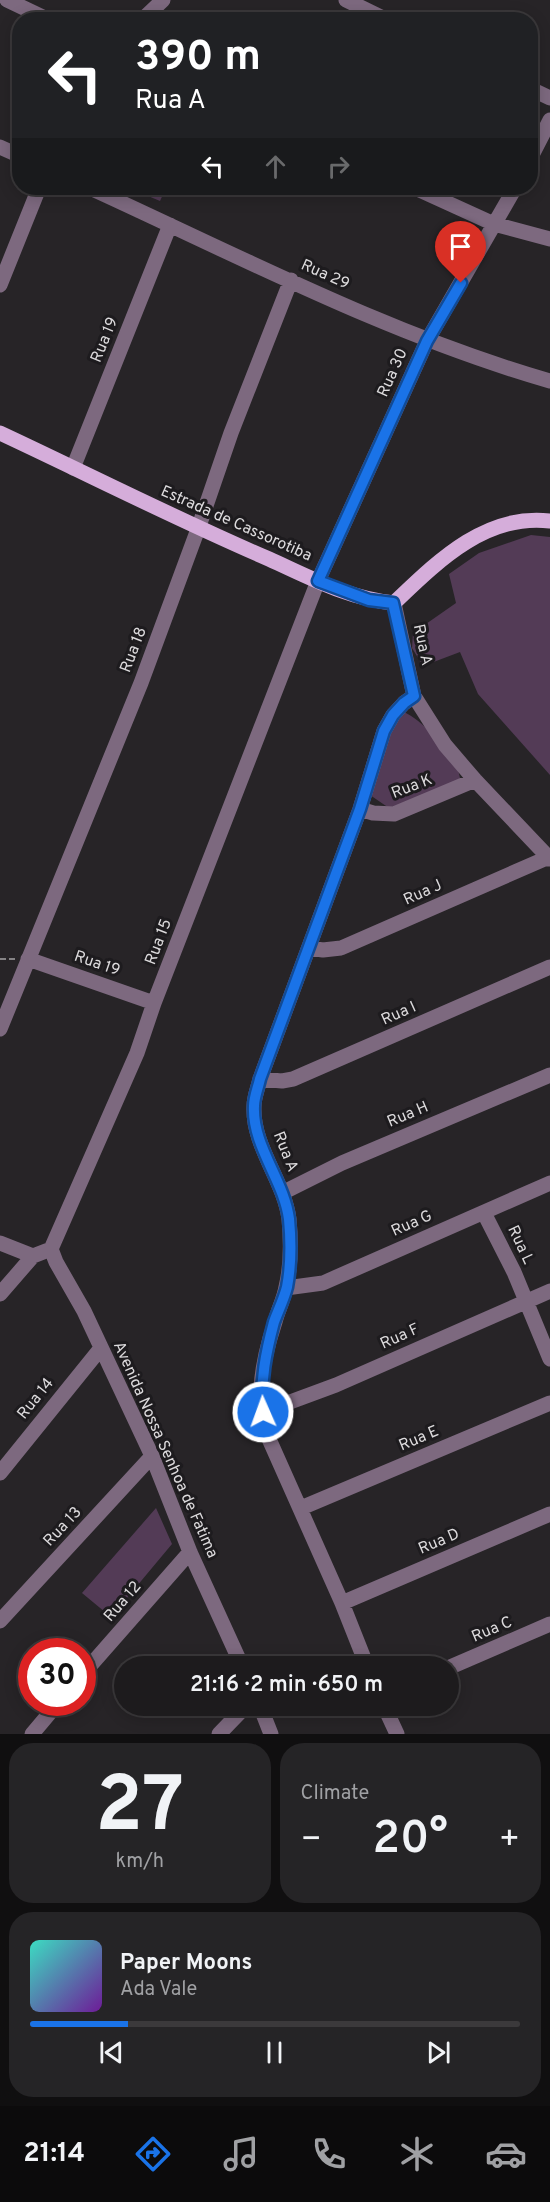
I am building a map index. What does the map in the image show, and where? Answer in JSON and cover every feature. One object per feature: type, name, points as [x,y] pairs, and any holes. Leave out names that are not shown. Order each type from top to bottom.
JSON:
[{"type":"main road","name":"Estrada de Cassorotiba","points":[[0,433],[198,529],[318,581],[369,600],[393,603]]},
{"type":"main road","points":[[393,603],[444,557],[480,534],[509,523],[550,521]]},
{"type":"street","points":[[7,0],[32,12]]},
{"type":"street","points":[[150,12],[163,0]]},
{"type":"street","points":[[346,0],[371,12]]},
{"type":"street","points":[[538,144],[550,120]]},
{"type":"street","points":[[0,285],[36,195]]},
{"type":"street","name":"Rua 29","points":[[105,195],[427,341],[550,381]]},
{"type":"street","points":[[430,195],[494,224],[550,239]]},
{"type":"street","name":"Rua 30","points":[[318,581],[427,341],[510,195]]},
{"type":"street","name":"Rua 19","points":[[73,468],[170,225]]},
{"type":"street","name":"Rua 18","points":[[0,1029],[141,683],[231,433],[291,280]]},
{"type":"street","name":"Rua 15","points":[[51,1249],[137,1053],[154,1003],[318,581]]},
{"type":"street","name":"Rua A","points":[[393,603],[414,696],[445,745],[549,858]]},
{"type":"street","name":"Rua A","points":[[363,1656],[301,1508],[269,1439],[263,1412],[261,1390],[263,1373],[274,1322],[286,1288],[290,1247],[289,1218],[282,1193],[260,1140],[254,1120],[254,1104],[260,1079],[360,809],[384,731],[393,715],[414,696]]},
{"type":"street","name":"Rua K","points":[[360,809],[374,813],[394,814],[475,780]]},
{"type":"street","name":"Rua J","points":[[309,948],[323,950],[342,948],[549,858]]},
{"type":"street","name":"Rua 19","points":[[28,959],[154,1003]]},
{"type":"street","name":"Rua I","points":[[260,1079],[282,1081],[293,1079],[550,967]]},
{"type":"street","name":"Rua H","points":[[282,1193],[342,1163],[550,1075]]},
{"type":"street","name":"Rua G","points":[[286,1288],[323,1283],[550,1183]]},
{"type":"street","name":"Rua L","points":[[484,1213],[514,1272],[550,1359]]},
{"type":"street","points":[[0,1243],[33,1256]]},
{"type":"street","points":[[0,1294],[33,1256],[51,1249]]},
{"type":"street","name":"Avenida Nossa Senhoa de Fatima","points":[[51,1249],[152,1456],[190,1552],[237,1656]]},
{"type":"street","name":"Rua F","points":[[263,1412],[336,1385],[525,1300],[550,1291]]},
{"type":"street","name":"Rua 14","points":[[0,1473],[101,1348]]},
{"type":"street","name":"Rua E","points":[[301,1508],[550,1403]]},
{"type":"street","name":"Rua 13","points":[[0,1621],[152,1456]]},
{"type":"street","name":"Rua D","points":[[342,1603],[550,1514]]},
{"type":"street","name":"Rua 12","points":[[96,1659],[190,1552]]},
{"type":"street","name":"Rua C","points":[[459,1663],[550,1624]]},
{"type":"street","points":[[32,1734],[47,1716]]},
{"type":"street","points":[[219,1734],[236,1716]]},
{"type":"street","points":[[264,1716],[271,1734]]},
{"type":"street","points":[[389,1716],[397,1734]]},
{"type":"shaded area","points":[[146,195],[163,195],[160,201]]},
{"type":"shaded area","points":[[531,535],[550,537],[550,775],[478,694],[460,652],[423,666],[412,648],[413,633],[456,603],[449,574],[479,553]]},
{"type":"shaded area","points":[[404,712],[426,727],[441,742],[456,764],[460,778],[456,786],[389,808],[370,795],[393,719]]},
{"type":"shaded area","points":[[156,1508],[172,1544],[111,1617],[82,1593]]},
{"type":"route","points":[[263,1412],[261,1390],[263,1373],[274,1322],[286,1288],[290,1247],[289,1218],[282,1193],[260,1140],[254,1120],[254,1104],[260,1079],[360,809],[384,731],[393,715],[414,696],[393,603],[369,600],[318,581],[427,341],[461,283]]}]
